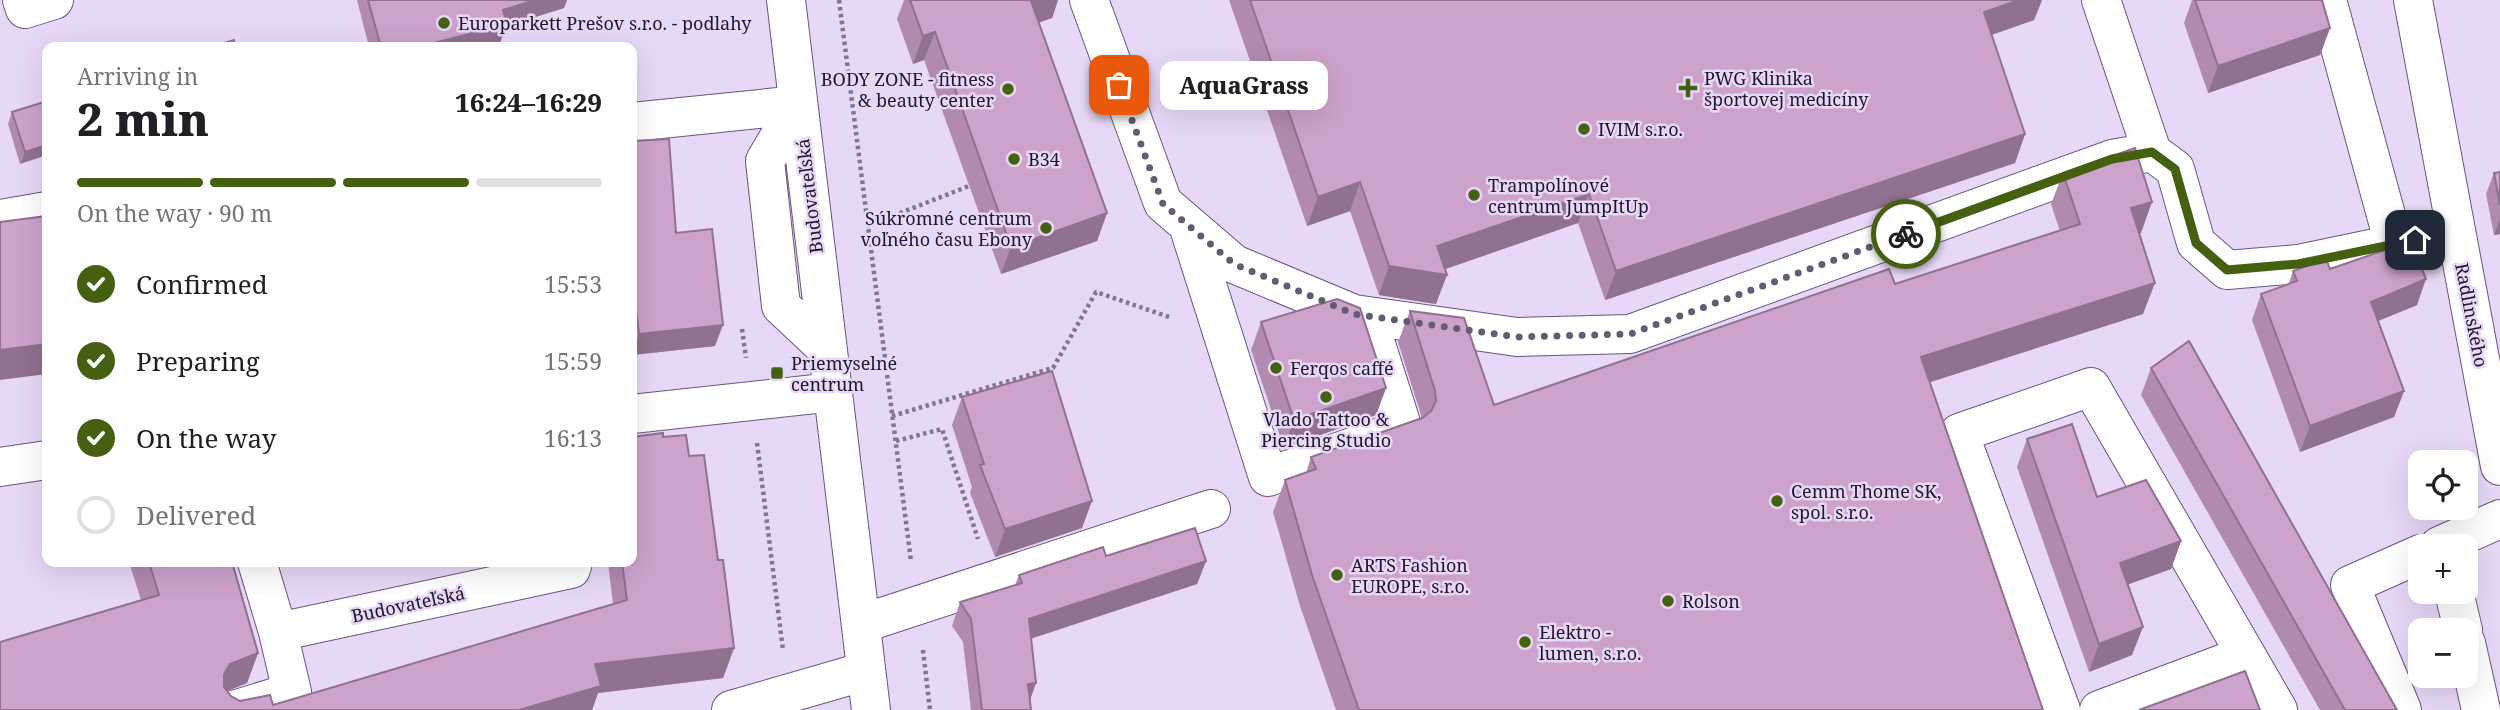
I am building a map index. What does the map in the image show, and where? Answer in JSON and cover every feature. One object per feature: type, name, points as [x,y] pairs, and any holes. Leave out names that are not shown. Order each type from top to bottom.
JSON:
[{"type":"street","name":"Budovateľská","points":[[786,0],[871,710]]},
{"type":"street","points":[[1089,0],[1163,204],[1234,264],[1354,314],[1367,316],[1517,337],[1630,334],[2112,159],[2152,152]]},
{"type":"street","points":[[2101,0],[2152,152],[2175,169],[2196,243],[2227,270],[2298,264],[2456,231]]},
{"type":"street","points":[[2327,0],[2395,244]]},
{"type":"street","name":"Radlinského","points":[[2413,0],[2500,466]]},
{"type":"street","points":[[637,121],[798,105]]},
{"type":"street","points":[[0,219],[42,212]]},
{"type":"street","points":[[1188,225],[1268,477],[1403,429],[1367,316]]},
{"type":"street","points":[[2061,710],[1959,433],[2091,387],[2278,710]]},
{"type":"street","points":[[637,413],[833,392]]},
{"type":"street","points":[[0,467],[42,461]]},
{"type":"street","points":[[861,624],[1211,509]]},
{"type":"street","points":[[2467,534],[2500,520]]},
{"type":"street","points":[[2402,710],[2350,585],[2408,560]]},
{"type":"street","points":[[234,710],[292,692],[258,567]]},
{"type":"street","name":"Budovateľská","points":[[278,632],[571,567]]},
{"type":"street","points":[[2099,710],[2246,654]]},
{"type":"street","points":[[731,710],[866,671]]},
{"type":"street","points":[[2476,688],[2481,710]]},
{"type":"path","points":[[839,0],[930,710]]},
{"type":"path","points":[[867,226],[969,186]]},
{"type":"path","points":[[892,416],[1053,368],[1096,292],[1223,335]]},
{"type":"path","points":[[896,442],[942,429],[980,546]]},
{"type":"building","points":[[368,0],[535,0],[503,10],[507,24],[438,42],[380,42]]},
{"type":"building","name":"B34","points":[[910,0],[1034,0],[1031,1],[1107,213],[1011,247],[935,32],[923,36]]},
{"type":"building","points":[[1250,0],[2019,0],[1984,12],[2025,134],[1616,271],[1589,194],[1437,246],[1447,275],[1389,266],[1360,182],[1318,197]]},
{"type":"building","points":[[2195,0],[2322,0],[2330,28],[2218,66]]},
{"type":"building","points":[[42,103],[42,147],[25,152],[12,112]]},
{"type":"building","points":[[669,139],[676,233],[712,229],[723,325],[639,334],[637,141]]},
{"type":"building","points":[[2135,148],[2152,202],[2131,208],[2155,283],[1921,357],[2043,710],[1359,710],[1312,575],[1285,480],[1316,469],[1311,457],[1422,418],[1431,411],[1436,401],[1435,391],[1410,311],[1464,318],[1494,405],[1889,269],[1895,284],[2080,224],[2063,173]]},
{"type":"building","points":[[2500,172],[2500,205],[2494,173]]},
{"type":"building","points":[[42,217],[42,345],[0,350],[0,222]]},
{"type":"building","points":[[2411,241],[2426,279],[2371,302],[2404,391],[2310,426],[2261,294],[2297,281],[2293,271],[2326,259],[2330,269]]},
{"type":"building","points":[[1337,299],[1360,308],[1386,388],[1294,420],[1261,322]]},
{"type":"building","points":[[2189,341],[2397,710],[2345,710],[2151,368]]},
{"type":"building","points":[[1052,371],[1092,501],[1005,529],[980,465],[984,464],[962,397]]},
{"type":"building","points":[[2072,424],[2097,497],[2146,480],[2181,541],[2120,563],[2143,627],[2099,644],[2027,439]]},
{"type":"building","points":[[663,433],[663,437],[686,435],[689,456],[704,455],[718,560],[723,560],[734,648],[595,664],[601,686],[519,710],[0,710],[0,642],[159,595],[151,567],[233,567],[258,653],[230,664],[224,674],[224,687],[231,696],[240,701],[270,695],[273,705],[627,600],[623,567],[637,567],[637,436]]},
{"type":"building","points":[[1195,528],[1206,561],[1029,619],[1036,683],[1028,684],[1031,710],[982,710],[971,619],[960,602],[1022,583],[1019,575],[1103,547],[1106,556]]},
{"type":"building","points":[[2245,671],[2260,710],[2139,710]]},
{"type":"way so far","points":[[1119,85],[1163,204],[1234,264],[1354,314],[1517,337],[1630,334],[1906,234]]},
{"type":"place","name":"Europarkett Prešov s.r.o. - podlahy","points":[[444,23]]},
{"type":"place","name":"AquaGrass","points":[[1119,85]]},
{"type":"place","name":"PWG Klinika športovej medicíny","points":[[1688,88]]},
{"type":"place","name":"BODY ZONE - fitness & beauty center","points":[[1008,89]]},
{"type":"place","name":"IVIM s.r.o.","points":[[1584,129]]},
{"type":"place","name":"B34","points":[[1014,159]]},
{"type":"place","name":"Trampolínové centrum JumpItUp","points":[[1474,195]]},
{"type":"place","name":"Súkromné centrum voľného času Ebony","points":[[1046,228]]},
{"type":"place","name":"Ferqos caffé","points":[[1276,368]]},
{"type":"place","name":"Priemyselné centrum","points":[[777,373]]},
{"type":"place","name":"Vlado Tattoo & Piercing Studio","points":[[1326,397]]},
{"type":"place","name":"Cemm Thome SK, spol. s.r.o.","points":[[1777,501]]},
{"type":"place","name":"ARTS Fashion EUROPE, s.r.o.","points":[[1337,575]]},
{"type":"place","name":"Rolson","points":[[1668,601]]},
{"type":"place","name":"Elektro - lumen, s.r.o.","points":[[1525,642]]},
{"type":"route","points":[[1906,234],[2112,159],[2152,152],[2175,169],[2196,243],[2227,270],[2298,264],[2415,240]]}]
